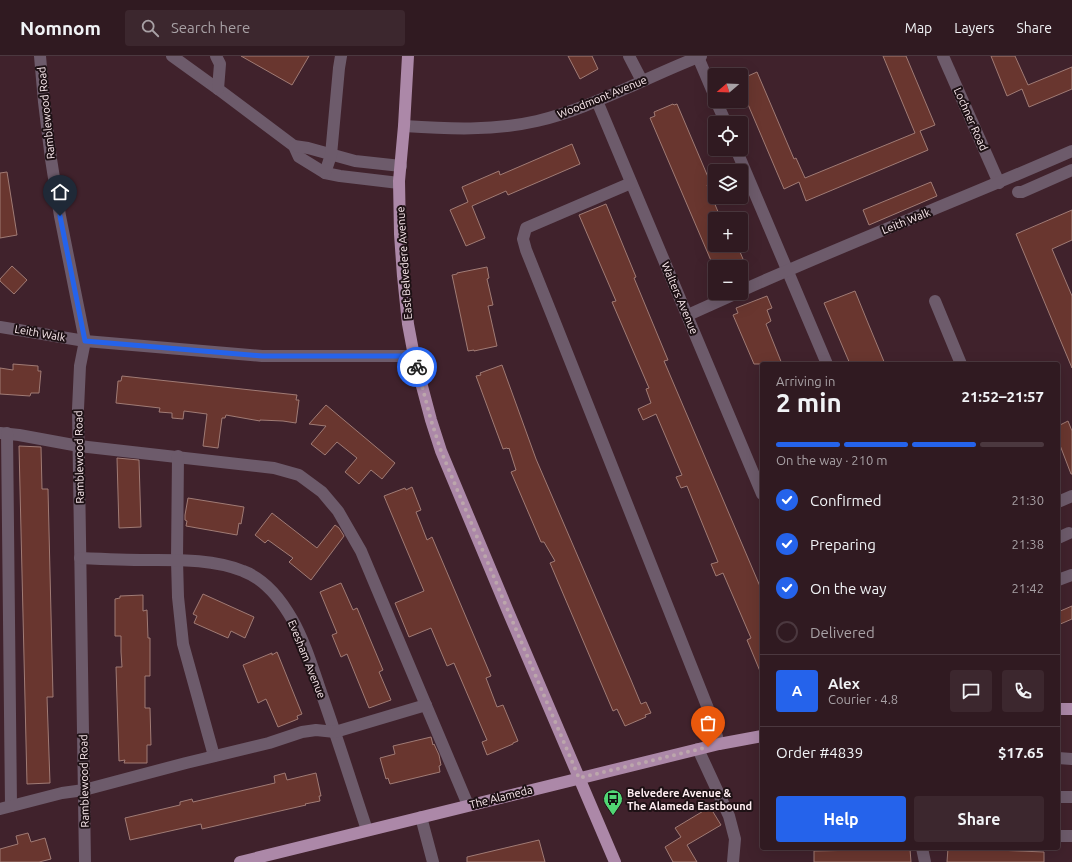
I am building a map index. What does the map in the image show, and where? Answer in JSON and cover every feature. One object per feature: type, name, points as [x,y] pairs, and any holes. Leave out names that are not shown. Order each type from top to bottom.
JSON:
[{"type":"main road","name":"East Belvedere Avenue","points":[[408,56],[399,183],[400,234],[408,324],[414,356],[441,451],[615,862]]},
{"type":"main road","points":[[1060,709],[1072,709]]},
{"type":"main road","name":"The Alameda","points":[[240,862],[698,749],[760,736]]},
{"type":"street","name":"Ramblewood Road","points":[[40,56],[51,159],[85,341],[80,366],[79,381],[80,558],[85,862]]},
{"type":"street","points":[[172,56],[294,146],[299,157],[325,173],[399,183]]},
{"type":"street","points":[[216,56],[220,64],[218,89]]},
{"type":"street","points":[[325,173],[331,155],[341,56]]},
{"type":"street","points":[[629,56],[642,81]]},
{"type":"street","points":[[699,56],[708,80]]},
{"type":"street","name":"Woodmont Avenue","points":[[404,126],[432,128],[496,128],[538,121],[563,114],[597,101],[699,56]]},
{"type":"street","name":"Lochner Road","points":[[943,56],[999,183]]},
{"type":"street","name":"Walters Avenue","points":[[597,101],[760,489]]},
{"type":"street","points":[[294,146],[370,163],[401,166]]},
{"type":"street","name":"Leith Walk","points":[[748,288],[787,270],[999,183],[1072,151]]},
{"type":"street","points":[[739,156],[826,362]]},
{"type":"street","points":[[1018,192],[1022,192],[1072,170]]},
{"type":"street","points":[[631,183],[526,228],[523,239],[526,250],[711,716],[719,744]]},
{"type":"street","points":[[688,315],[721,300]]},
{"type":"street","points":[[935,301],[960,362]]},
{"type":"street","name":"Leith Walk","points":[[0,327],[85,341],[262,356],[414,356]]},
{"type":"street","points":[[426,704],[335,732],[316,730],[302,732],[269,743],[84,790],[62,793],[6,807],[3,433],[19,434],[79,446],[274,468],[299,475],[322,492],[338,511],[361,551],[426,704],[468,805]]},
{"type":"street","points":[[178,456],[177,560],[178,597],[183,644],[214,756]]},
{"type":"street","points":[[1060,501],[1072,496]]},
{"type":"street","points":[[1060,537],[1069,533]]},
{"type":"street","name":"Evesham Avenue","points":[[80,558],[112,560],[177,560],[228,566],[259,578],[271,589],[292,618],[300,636],[335,732],[367,830]]},
{"type":"street","points":[[1060,579],[1072,575]]},
{"type":"street","points":[[698,749],[729,816],[735,839],[733,862]]},
{"type":"street","points":[[1060,758],[1072,759]]},
{"type":"street","points":[[1060,797],[1072,797]]},
{"type":"street","points":[[421,817],[433,862]]},
{"type":"street","points":[[1060,836],[1072,836]]},
{"type":"street","points":[[922,850],[925,862]]},
{"type":"building","points":[[241,56],[309,56],[292,85]]},
{"type":"building","points":[[568,56],[592,56],[598,69],[580,79]]},
{"type":"building","points":[[883,56],[906,56],[935,125],[920,131],[928,150],[806,201],[799,182],[784,189],[748,104],[748,76],[757,72],[794,159],[796,158],[805,178],[915,133]]},
{"type":"building","points":[[991,56],[1015,56],[1028,85],[1072,67],[1072,89],[1029,107],[1022,89],[1007,96]]},
{"type":"building","points":[[673,104],[677,104],[708,177],[708,204],[715,204],[718,212],[708,212],[708,252],[740,252],[743,259],[711,260],[650,118],[655,116],[654,112]]},
{"type":"building","points":[[572,144],[580,164],[508,195],[506,191],[472,206],[485,238],[466,246],[450,210],[468,202],[462,187],[499,171],[500,175]]},
{"type":"building","points":[[7,172],[17,235],[0,238],[0,173]]},
{"type":"building","points":[[931,182],[937,196],[869,225],[863,210]]},
{"type":"building","points":[[606,204],[636,277],[634,278],[668,360],[664,361],[760,586],[760,671],[747,640],[751,638],[723,573],[716,576],[711,564],[718,562],[687,486],[681,488],[676,477],[682,475],[656,414],[643,420],[638,409],[651,403],[646,389],[649,388],[612,302],[616,301],[579,215]]},
{"type":"building","points":[[1072,210],[1072,240],[1052,249],[1072,296],[1072,368],[1016,234]]},
{"type":"building","points":[[12,266],[27,280],[14,294],[0,281],[0,279]]},
{"type":"building","points":[[487,267],[489,278],[487,279],[493,305],[488,306],[497,346],[468,351],[452,275]]},
{"type":"building","points":[[855,291],[884,362],[849,362],[824,303]]},
{"type":"building","points":[[767,296],[772,308],[767,310],[771,321],[766,324],[781,362],[760,362],[760,364],[754,364],[733,315],[738,313],[736,308]]},
{"type":"building","points":[[13,364],[38,366],[38,371],[41,371],[39,393],[31,393],[30,396],[0,394],[0,368],[13,370]]},
{"type":"building","points":[[502,365],[536,459],[641,704],[646,702],[651,713],[645,715],[646,717],[625,726],[617,709],[613,711],[550,563],[555,561],[544,542],[541,542],[511,472],[516,470],[509,448],[503,449],[476,376],[481,375],[480,373]]},
{"type":"building","points":[[122,376],[297,395],[296,400],[299,400],[296,423],[283,421],[260,421],[226,415],[225,418],[222,418],[218,448],[203,446],[207,414],[184,411],[183,419],[172,418],[172,413],[159,412],[160,408],[116,403],[118,381],[121,381]]},
{"type":"building","points":[[326,405],[395,463],[382,479],[371,470],[359,484],[345,472],[357,458],[337,442],[325,455],[311,444],[326,426],[309,424]]},
{"type":"building","points":[[1068,421],[1072,431],[1072,474],[1060,445],[1060,425]]},
{"type":"building","points":[[19,446],[41,447],[42,489],[48,489],[53,697],[47,697],[50,783],[27,784]]},
{"type":"building","points":[[117,458],[139,460],[141,527],[119,528]]},
{"type":"building","points":[[412,487],[421,510],[416,512],[427,540],[432,537],[491,676],[486,678],[497,707],[503,705],[518,741],[487,755],[482,742],[487,740],[454,663],[447,666],[431,628],[409,637],[395,603],[424,591],[384,496]]},
{"type":"building","points":[[188,498],[244,507],[241,524],[239,523],[237,535],[186,526],[187,521],[185,520],[185,515]]},
{"type":"building","points":[[272,513],[317,548],[335,525],[344,536],[311,580],[289,562],[293,558],[268,540],[265,543],[255,535]]},
{"type":"building","points":[[341,583],[353,610],[357,608],[383,670],[379,672],[391,700],[369,708],[347,654],[341,657],[332,635],[337,633],[320,592]]},
{"type":"building","points":[[203,594],[254,617],[245,638],[231,631],[228,638],[194,623],[197,616],[193,614]]},
{"type":"building","points":[[143,595],[143,611],[147,610],[148,638],[150,638],[150,676],[145,676],[145,708],[150,708],[151,745],[147,745],[147,763],[124,763],[125,760],[119,761],[116,667],[122,667],[121,636],[115,636],[115,599],[120,598],[120,596]]},
{"type":"building","points":[[1072,606],[1072,619],[1060,624],[1060,611]]},
{"type":"building","points":[[277,652],[302,714],[297,716],[298,719],[278,727],[266,699],[258,703],[243,665]]},
{"type":"building","points":[[431,737],[433,745],[434,744],[439,755],[441,765],[439,766],[440,772],[390,784],[388,778],[386,779],[380,758],[395,754],[393,746]]},
{"type":"building","points":[[285,773],[287,780],[316,773],[321,796],[319,796],[320,801],[202,829],[201,824],[130,840],[125,818],[180,805],[180,802],[192,799],[193,802],[275,783],[274,776]]},
{"type":"building","points":[[710,807],[721,825],[687,845],[697,862],[673,862],[665,847],[681,837],[675,828]]},
{"type":"building","points":[[28,833],[31,842],[45,838],[51,859],[39,862],[0,862],[0,849],[18,844],[16,836]]},
{"type":"building","points":[[539,840],[545,862],[467,862],[467,857]]},
{"type":"building","points":[[910,850],[911,862],[814,862],[814,851]]},
{"type":"building","points":[[948,850],[1044,852],[1044,862],[947,862]]},
{"type":"way so far","points":[[417,367],[441,451],[579,778],[708,747]]},
{"type":"place","name":"Belvedere Avenue & The Alameda Eastbound","points":[[613,816]]},
{"type":"route","points":[[60,216],[85,341],[262,356],[414,356],[417,367]]}]
